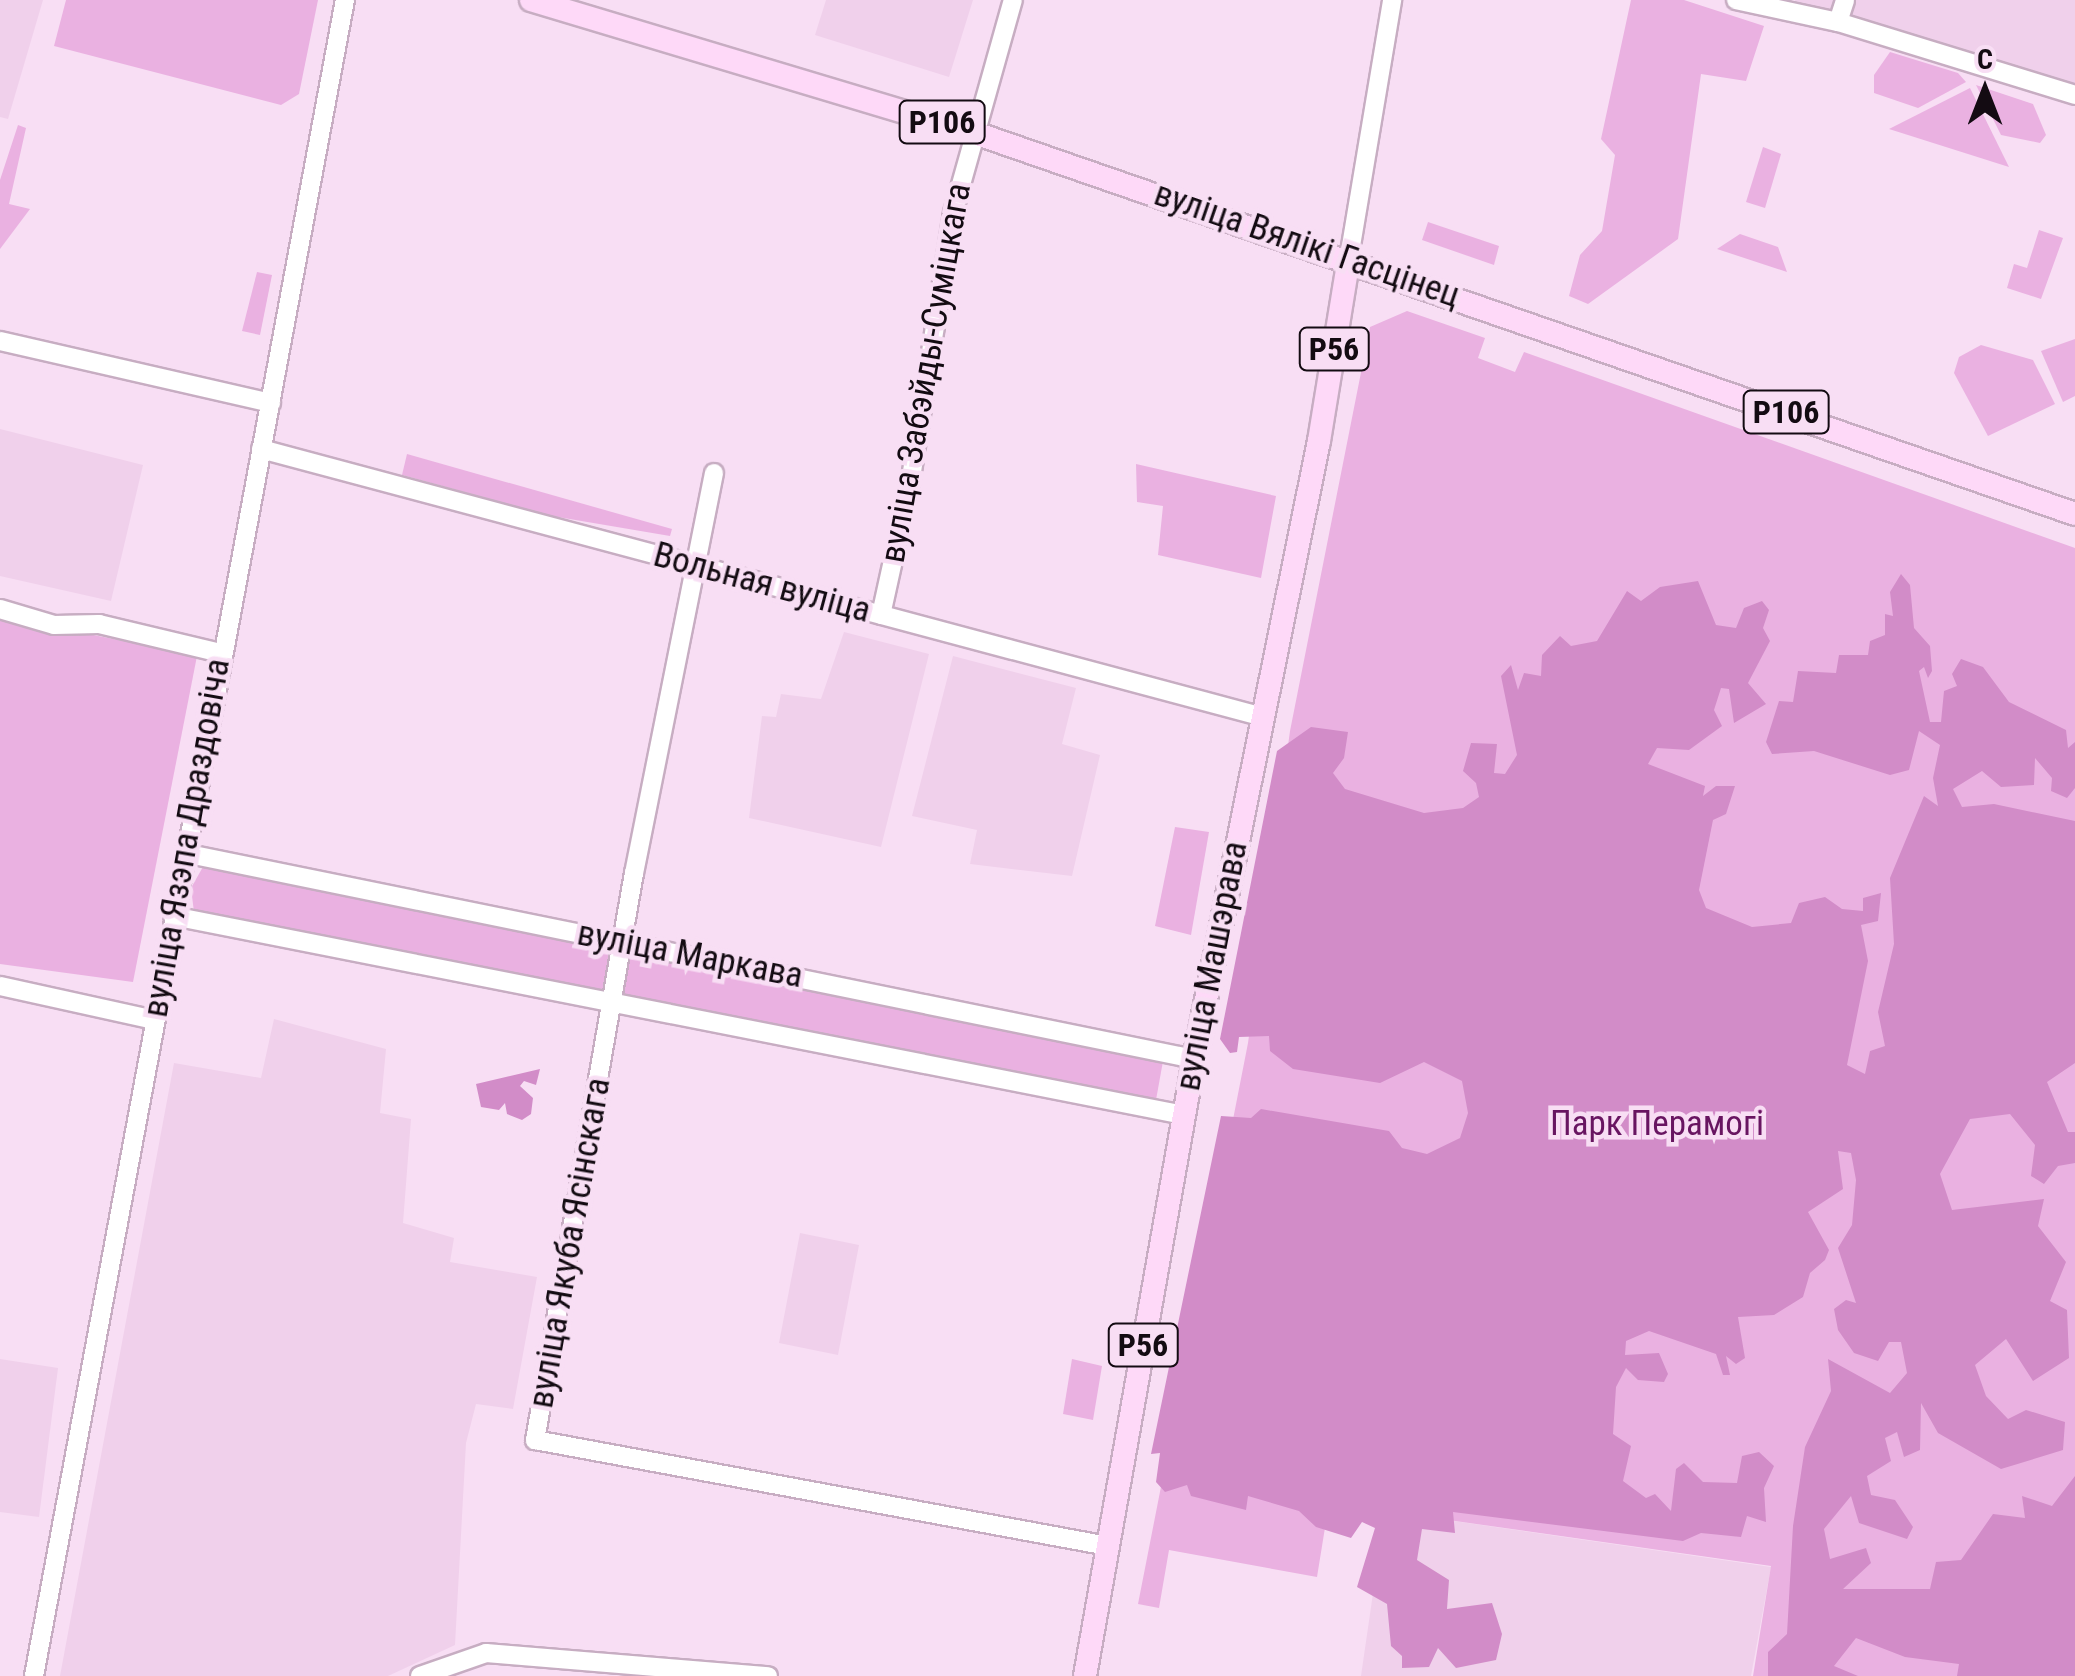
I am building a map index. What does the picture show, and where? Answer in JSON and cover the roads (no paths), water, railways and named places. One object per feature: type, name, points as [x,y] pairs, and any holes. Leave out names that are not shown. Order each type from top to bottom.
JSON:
[{"type":"main road","name":"вуліца Вялікі Гасцінец","points":[[531,0],[972,132],[1349,258],[2075,514]]},
{"type":"main road","name":"вуліца Машэрава","points":[[1085,1676],[1194,1059],[1349,258]]},
{"type":"street","name":"вуліца Язэпа Драздовіча","points":[[34,1676],[345,0]]},
{"type":"street","name":"вуліца Забэйды-Суміцкага","points":[[881,615],[972,132],[1013,0]]},
{"type":"street","points":[[1349,258],[1392,0]]},
{"type":"street","points":[[1736,0],[1838,22],[2075,94]]},
{"type":"street","points":[[1838,22],[1845,0]]},
{"type":"street","points":[[0,341],[271,403]]},
{"type":"street","name":"Вольная вуліца","points":[[261,449],[1262,717]]},
{"type":"street","name":"вуліца Якуба Ясінскага","points":[[714,473],[693,564],[622,942],[535,1440],[1108,1546]]},
{"type":"street","points":[[0,609],[54,625],[99,624],[221,653]]},
{"type":"street","name":"вуліца Маркава","points":[[184,853],[1194,1059]]},
{"type":"street","name":"вуліца Маркава","points":[[173,916],[1184,1115]]},
{"type":"street","points":[[0,986],[154,1020]]},
{"type":"street","points":[[420,1676],[486,1653],[768,1676]]},
{"type":"park label","name":"Парк Перамогі","points":[[1657,1124]]}]
